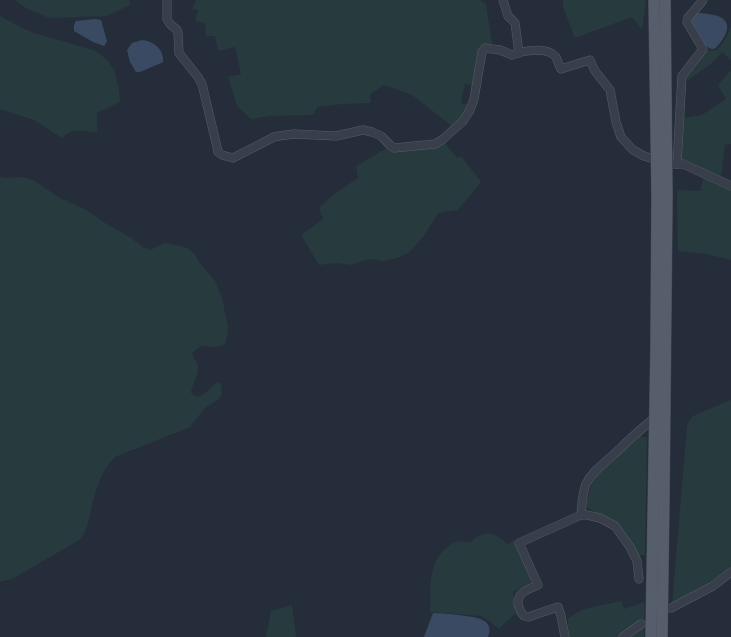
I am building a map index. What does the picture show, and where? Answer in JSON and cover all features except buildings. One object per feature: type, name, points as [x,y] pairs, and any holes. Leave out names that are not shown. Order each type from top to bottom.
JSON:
[{"type":"main road","points":[[652,637],[655,418],[667,162],[654,0]]},
{"type":"main road","points":[[662,637],[667,162],[665,0]]},
{"type":"street","points":[[167,0],[168,19],[170,24],[177,30],[178,33],[179,53],[202,84],[218,152],[224,156],[233,158],[274,137],[294,134],[336,136],[360,130],[368,130],[381,136],[394,148],[435,144],[442,140],[463,121],[470,110],[474,99],[485,48],[500,50],[512,55],[533,50],[550,53],[556,58],[561,70],[590,60],[595,71],[610,90],[616,122],[621,137],[633,150],[644,156],[667,162],[683,164],[730,185]]},
{"type":"street","points":[[504,0],[508,16],[515,23],[519,53]]},
{"type":"street","points":[[667,162],[682,76],[703,49],[687,22],[688,18],[703,0]]},
{"type":"street","points":[[581,514],[584,490],[593,474],[642,428],[655,418]]},
{"type":"street","points":[[565,637],[558,607],[528,617],[524,616],[520,610],[518,601],[519,596],[527,589],[538,585],[519,542],[581,514],[600,518],[615,526],[630,547],[637,561],[639,579]]},
{"type":"street","points":[[671,608],[713,586],[731,572]]},
{"type":"street","points":[[623,637],[641,624]]},
{"type":"shaded area","points":[[15,0],[129,0],[130,5],[107,16],[49,18],[26,8]]},
{"type":"shaded area","points":[[196,0],[480,0],[486,4],[492,44],[482,45],[474,86],[465,84],[461,103],[470,105],[466,114],[453,127],[412,95],[384,85],[370,94],[371,103],[317,107],[313,115],[270,116],[251,119],[237,106],[228,77],[241,74],[235,47],[218,51],[215,36],[206,36],[205,23],[195,21],[198,10],[192,9]]},
{"type":"shaded area","points":[[563,0],[646,0],[642,30],[632,17],[575,38],[563,7]]},
{"type":"shaded area","points":[[0,16],[34,33],[93,50],[107,60],[114,70],[119,90],[120,102],[97,113],[97,132],[79,130],[71,132],[62,138],[34,120],[0,109]]},
{"type":"shaded area","points":[[731,26],[731,60],[722,52],[711,64],[688,80],[686,78],[704,51],[718,49],[727,36]]},
{"type":"shaded area","points":[[731,70],[731,144],[725,145],[721,176],[681,160],[684,118],[702,115],[726,99],[718,85]]},
{"type":"shaded area","points":[[444,142],[457,158],[461,156],[481,182],[458,210],[438,213],[423,237],[416,245],[408,253],[394,259],[383,261],[372,259],[365,260],[352,265],[337,263],[319,265],[301,235],[323,219],[319,208],[333,195],[358,178],[356,166],[387,148]]},
{"type":"shaded area","points":[[0,177],[23,177],[35,181],[58,197],[88,211],[108,225],[150,250],[165,243],[189,249],[215,281],[222,297],[228,328],[225,344],[217,347],[201,346],[192,353],[197,363],[198,370],[191,393],[198,397],[218,382],[221,384],[222,393],[219,399],[205,408],[190,427],[115,457],[102,475],[99,482],[86,529],[81,539],[12,579],[0,582]]},
{"type":"shaded area","points":[[704,177],[731,190],[731,260],[706,254],[678,251],[677,190],[700,191]]},
{"type":"shaded area","points":[[731,400],[731,569],[718,579],[672,605],[687,426],[690,419],[695,415]]},
{"type":"shaded area","points":[[641,436],[647,438],[645,555],[638,555],[602,515],[586,507],[590,488],[602,469]]},
{"type":"shaded area","points":[[484,534],[497,536],[507,545],[514,540],[533,581],[513,592],[515,614],[499,629],[481,616],[430,612],[432,573],[438,558],[448,546],[453,543],[457,541],[470,542]]},
{"type":"shaded area","points":[[621,601],[624,609],[644,602],[644,637],[568,637],[568,618],[584,609]]},
{"type":"shaded area","points":[[292,605],[296,637],[266,637],[271,611]]},
{"type":"water","points":[[698,13],[714,15],[724,19],[726,22],[726,34],[714,49],[711,49],[705,45],[689,23]]},
{"type":"water","points":[[95,19],[101,20],[107,41],[104,46],[93,42],[74,31],[76,21]]},
{"type":"water","points":[[142,40],[157,46],[162,53],[163,62],[140,72],[136,72],[130,62],[127,50],[132,43]]},
{"type":"water","points":[[433,613],[469,616],[481,619],[489,625],[490,630],[488,637],[424,637]]}]
